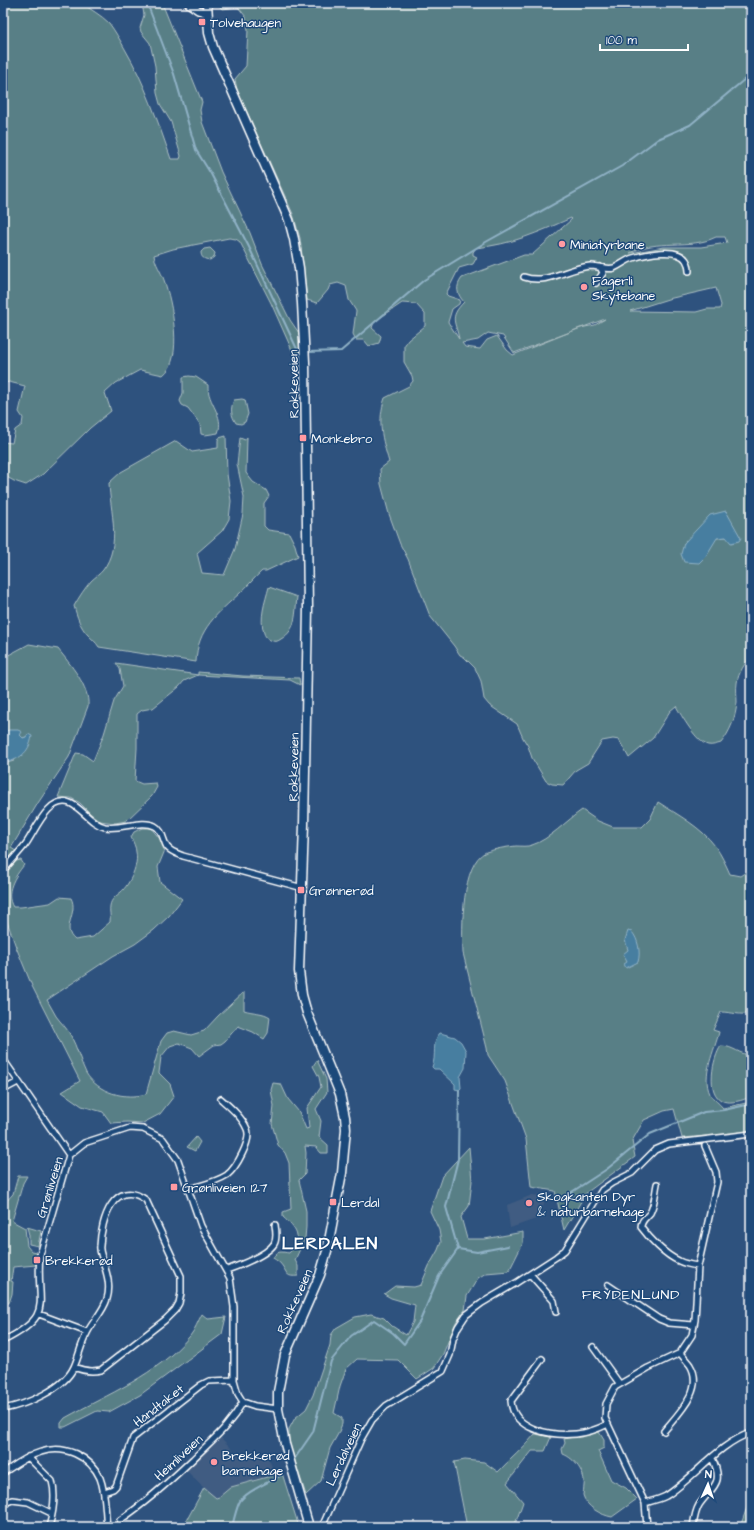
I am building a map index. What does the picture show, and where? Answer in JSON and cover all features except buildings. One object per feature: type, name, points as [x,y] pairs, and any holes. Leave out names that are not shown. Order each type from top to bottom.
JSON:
[{"type":"main road","points":[[188,3],[207,14]]},
{"type":"main road","name":"Rokkeveien","points":[[207,3],[209,33],[213,47],[281,201],[290,225],[299,268],[304,351],[308,608],[303,888],[299,971],[302,995],[307,1013],[340,1094],[345,1117],[346,1142],[340,1186],[327,1252],[320,1275],[284,1355],[278,1384],[278,1409],[291,1470],[309,1527]]},
{"type":"street","points":[[524,277],[536,279],[544,278],[590,266],[609,268],[640,256],[675,253],[680,254],[686,260],[689,271]]},
{"type":"street","points":[[596,283],[603,274],[600,267]]},
{"type":"street","points":[[3,871],[25,845],[49,808],[59,802],[64,802],[77,806],[94,821],[103,826],[114,828],[149,823],[158,827],[167,847],[173,852],[183,856],[303,888]]},
{"type":"street","points":[[3,1059],[69,1155]]},
{"type":"street","points":[[3,1090],[18,1082]]},
{"type":"street","points":[[189,1189],[228,1174],[245,1147],[248,1137],[248,1130],[244,1122],[221,1098]]},
{"type":"street","name":"Grønliveien","points":[[39,1314],[41,1299],[39,1264],[40,1255],[69,1155],[84,1143],[105,1135],[130,1128],[143,1129],[163,1139],[178,1160],[202,1226],[230,1278],[234,1306],[234,1380],[238,1394],[243,1402]]},
{"type":"street","name":"Lerdalveien","points":[[322,1527],[360,1439],[372,1420],[386,1406],[442,1371],[450,1355],[458,1327],[466,1315],[482,1303],[530,1274],[565,1250],[602,1190],[632,1173],[655,1150],[661,1147],[669,1144],[751,1134]]},
{"type":"street","points":[[647,1527],[645,1503],[605,1418],[606,1404],[615,1387],[619,1383],[680,1352],[692,1335],[698,1266],[717,1182],[716,1172],[705,1146]]},
{"type":"street","points":[[657,1184],[654,1205],[642,1222],[641,1227],[673,1258],[698,1266]]},
{"type":"street","points":[[3,1409],[17,1406],[57,1386],[67,1377],[74,1367],[80,1347],[87,1332],[104,1307],[109,1289],[107,1273],[99,1248],[107,1212],[113,1200],[122,1195],[130,1193],[139,1195],[146,1200],[181,1276],[181,1294],[179,1303],[175,1310],[165,1320],[101,1370],[93,1372],[83,1371],[74,1367]]},
{"type":"street","points":[[227,1270],[262,1254],[274,1244],[276,1235],[275,1226]]},
{"type":"street","points":[[530,1274],[554,1301],[556,1312]]},
{"type":"street","points":[[608,1285],[659,1319],[669,1323],[694,1325]]},
{"type":"street","points":[[3,1341],[30,1325],[39,1314],[87,1332]]},
{"type":"street","points":[[593,1347],[619,1383]]},
{"type":"street","points":[[664,1431],[680,1413],[690,1397],[694,1382],[691,1366],[680,1352]]},
{"type":"street","points":[[542,1359],[511,1401],[512,1408],[524,1423],[538,1431],[564,1434],[577,1434],[591,1431],[608,1424]]},
{"type":"street","name":"Håndtaket","points":[[104,1492],[113,1489],[116,1486],[133,1438],[201,1385],[209,1381],[234,1380]]},
{"type":"street","points":[[243,1402],[255,1406],[278,1409]]},
{"type":"street","name":"Heimliveien","points":[[120,1520],[143,1505],[164,1487],[225,1429],[243,1402]]},
{"type":"street","points":[[645,1503],[665,1496],[736,1440],[751,1433]]},
{"type":"street","points":[[3,1473],[28,1457],[41,1451],[55,1449],[65,1450],[76,1454],[93,1468],[100,1478],[104,1492],[107,1527]]},
{"type":"street","points":[[28,1457],[52,1481],[55,1492],[49,1527]]},
{"type":"street","points":[[693,1527],[695,1514],[699,1506],[715,1487],[718,1478],[717,1468],[712,1458]]},
{"type":"street","points":[[3,1504],[12,1500],[28,1502],[52,1513]]},
{"type":"shaded area","points":[[726,511],[741,538],[739,541],[731,543],[726,537],[717,538],[706,556],[699,563],[684,562],[681,554],[684,543],[710,515]]},
{"type":"shaded area","points":[[18,730],[22,732],[20,735],[23,738],[28,734],[32,736],[31,742],[22,755],[3,764],[3,732]]},
{"type":"shaded area","points":[[628,931],[632,932],[636,938],[639,954],[638,962],[626,968],[624,964],[627,962],[623,954],[628,950],[625,940]]},
{"type":"shaded area","points":[[440,1033],[455,1037],[461,1042],[466,1051],[465,1068],[460,1077],[461,1088],[459,1090],[455,1089],[455,1084],[439,1069],[434,1069],[432,1067],[435,1045],[437,1037]]},
{"type":"shaded area","points":[[532,1195],[543,1196],[544,1205],[541,1208],[538,1208],[536,1219],[510,1228],[507,1205]]},
{"type":"shaded area","points":[[221,1438],[242,1459],[257,1453],[268,1457],[272,1467],[271,1475],[231,1487],[219,1497],[213,1497],[186,1470]]},
{"type":"green space","points":[[3,3],[82,3],[106,20],[117,36],[139,75],[151,103],[171,159],[180,159],[181,156],[171,122],[160,104],[157,93],[155,66],[150,43],[141,32],[140,28],[144,15],[142,3],[162,3],[202,102],[200,110],[202,122],[221,172],[250,233],[262,264],[290,320],[299,333],[300,353],[295,357],[271,303],[240,242],[236,239],[229,238],[173,249],[154,255],[163,277],[173,316],[175,344],[173,357],[169,368],[163,375],[140,370],[116,383],[105,393],[111,411],[90,428],[43,474],[26,485],[3,475],[3,442],[12,443],[15,430],[22,425],[23,418],[19,412],[25,386],[9,382],[3,384]]},
{"type":"green space","points":[[216,3],[751,3],[751,655],[739,676],[734,719],[730,729],[721,743],[708,745],[699,739],[694,734],[676,706],[670,711],[653,738],[629,758],[619,740],[613,739],[602,741],[588,763],[576,770],[563,785],[552,784],[546,781],[532,758],[517,724],[489,705],[484,699],[481,681],[475,668],[460,655],[430,616],[408,559],[400,544],[389,514],[381,484],[380,469],[389,462],[381,430],[381,414],[385,398],[409,386],[413,381],[412,376],[404,362],[404,346],[408,340],[425,326],[425,314],[416,304],[402,303],[374,322],[372,328],[381,336],[379,343],[369,346],[364,340],[356,340],[353,334],[356,311],[349,300],[346,286],[338,283],[330,285],[328,290],[317,303],[307,300],[300,238],[293,214],[237,90],[235,79],[246,66],[248,30],[246,17],[238,7],[222,9]],"holes":[[[571,218],[572,219],[532,255],[524,255],[462,278],[458,284],[458,290],[464,302],[456,312],[454,320],[459,339],[448,322],[452,309],[459,304],[460,300],[446,294],[459,268],[473,264],[477,257],[473,255],[476,248],[513,241]],[[716,237],[725,237],[727,243],[701,247],[664,247],[630,253],[651,246],[706,241]],[[716,288],[721,305],[720,309],[707,309],[696,312],[630,311],[668,299]],[[605,319],[595,325],[582,328]],[[488,333],[503,336],[514,353],[568,333],[513,355],[507,350],[497,336],[487,340],[480,349],[465,347],[462,343],[478,340]],[[726,511],[726,537],[717,538]]]},
{"type":"green space","points":[[210,248],[215,253],[214,257],[210,260],[203,258],[201,252],[204,249]]},
{"type":"green space","points":[[183,377],[196,377],[208,385],[210,398],[218,415],[220,427],[218,433],[205,435],[201,434],[200,424],[188,408],[182,405],[180,401],[183,393]]},
{"type":"green space","points":[[234,400],[245,400],[248,414],[245,422],[241,424],[236,423],[232,415],[232,406]]},
{"type":"green space","points":[[226,436],[227,474],[231,501],[229,519],[222,531],[197,553],[202,573],[224,575],[235,549],[243,514],[244,497],[237,464],[240,438],[245,440],[247,437],[246,473],[253,482],[266,490],[269,496],[264,503],[264,526],[268,530],[289,533],[295,545],[298,556],[266,571],[262,571],[217,615],[210,623],[200,640],[196,662],[99,647],[85,632],[79,621],[74,606],[91,581],[103,570],[109,560],[112,550],[114,528],[109,483],[121,472],[176,441],[192,452],[218,448],[219,438]]},
{"type":"green space","points":[[269,587],[297,597],[293,626],[286,635],[280,640],[276,641],[272,641],[266,637],[262,622],[263,610]]},
{"type":"green space","points":[[29,644],[58,649],[83,684],[88,699],[88,706],[69,757],[38,803],[11,848],[16,851],[3,867],[3,764],[14,761],[26,737],[22,738],[14,732],[3,732],[3,658]]},
{"type":"green space","points":[[116,663],[198,675],[184,681],[179,687],[153,708],[142,710],[137,714],[135,781],[142,784],[156,783],[157,787],[152,796],[126,821],[115,823],[100,821],[80,803],[71,798],[58,797],[76,753],[83,754],[93,761],[104,734],[114,701],[123,686],[120,669]]},
{"type":"green space","points":[[198,672],[243,676],[299,678],[300,685],[290,680],[198,675]]},
{"type":"green space","points":[[658,802],[689,822],[709,839],[719,852],[730,874],[740,876],[751,869],[751,1013],[740,1014],[721,1012],[713,1030],[719,1032],[707,1079],[710,1094],[723,1108],[751,1102],[751,1129],[741,1133],[682,1138],[674,1109],[664,1111],[644,1120],[632,1141],[635,1157],[586,1193],[564,1230],[555,1191],[531,1187],[526,1139],[505,1081],[488,1055],[463,953],[463,913],[467,882],[478,859],[486,852],[508,847],[532,845],[545,839],[582,810],[598,821],[613,827],[642,827],[650,819]]},
{"type":"green space","points":[[142,828],[151,828],[160,839],[165,850],[158,867],[160,882],[182,899],[169,916],[154,930],[135,944],[113,956],[47,1000],[56,1016],[71,1036],[86,1073],[97,1086],[113,1093],[129,1096],[146,1094],[161,1041],[167,1033],[174,1031],[191,1035],[204,1031],[244,992],[244,1010],[264,1014],[270,1017],[268,1033],[264,1039],[253,1032],[238,1026],[225,1041],[221,1044],[214,1045],[199,1056],[192,1048],[179,1043],[170,1046],[161,1057],[159,1073],[170,1084],[174,1096],[160,1114],[143,1123],[111,1123],[103,1112],[82,1106],[62,1092],[80,1081],[32,986],[16,947],[3,910],[3,876],[16,861],[21,860],[24,865],[14,879],[10,890],[13,907],[50,903],[59,897],[71,898],[73,909],[69,930],[71,935],[75,940],[93,937],[110,922],[111,901],[121,892],[133,874],[137,857],[136,848],[131,837],[134,832]]},
{"type":"green space","points":[[721,1046],[729,1047],[743,1054],[751,1055],[751,1097],[730,1102],[723,1101],[717,1097],[712,1083],[712,1075],[715,1058]]},
{"type":"green space","points":[[317,1060],[326,1079],[327,1092],[316,1109],[321,1121],[319,1137],[328,1145],[328,1153],[321,1153],[316,1147],[305,1146],[305,1174],[299,1180],[306,1211],[305,1238],[295,1260],[298,1266],[298,1276],[292,1276],[288,1275],[281,1264],[273,1258],[278,1253],[289,1253],[294,1248],[297,1238],[295,1230],[283,1217],[283,1212],[291,1209],[289,1163],[285,1153],[278,1145],[272,1124],[274,1106],[271,1090],[273,1083],[281,1084],[288,1099],[299,1112],[306,1129],[309,1128],[307,1108],[321,1087],[319,1077],[313,1066]]},
{"type":"green space","points":[[196,1137],[200,1142],[195,1151],[187,1147]]},
{"type":"green space","points":[[469,1147],[472,1181],[469,1206],[461,1217],[467,1239],[485,1239],[523,1232],[523,1243],[509,1271],[486,1273],[478,1278],[467,1296],[465,1310],[456,1322],[443,1354],[434,1368],[417,1379],[398,1360],[357,1359],[346,1369],[340,1386],[334,1413],[342,1418],[342,1424],[330,1448],[321,1481],[306,1495],[289,1443],[289,1429],[295,1418],[306,1409],[313,1395],[330,1345],[331,1335],[336,1328],[355,1317],[371,1314],[384,1318],[392,1326],[406,1335],[413,1322],[415,1305],[391,1298],[384,1294],[395,1286],[414,1287],[421,1285],[441,1242],[439,1230],[430,1211],[442,1176]]},
{"type":"green space","points":[[18,1176],[27,1176],[23,1183],[12,1221],[25,1228],[27,1246],[31,1251],[36,1252],[36,1265],[13,1267],[11,1281],[13,1282],[12,1294],[9,1303],[3,1303],[3,1205],[13,1194]]},
{"type":"green space","points":[[27,1227],[41,1231],[38,1246],[29,1244]]},
{"type":"green space","points":[[202,1314],[208,1319],[226,1317],[222,1334],[140,1395],[109,1412],[97,1411],[65,1427],[61,1427],[61,1423],[65,1418],[131,1383],[163,1362],[190,1336]]},
{"type":"green space","points":[[599,1432],[604,1440],[604,1448],[598,1451],[611,1480],[626,1488],[637,1499],[612,1517],[599,1512],[587,1503],[583,1495],[584,1481],[581,1471],[575,1462],[563,1454],[562,1449],[565,1443],[564,1439]]},
{"type":"green space","points":[[535,1434],[551,1437],[545,1451],[532,1451],[507,1483],[523,1502],[514,1527],[467,1527],[454,1462],[465,1460],[484,1462],[498,1472]]},
{"type":"green space","points":[[282,1473],[299,1527],[183,1527],[204,1488],[216,1498],[231,1487]]},
{"type":"green space","points":[[751,1498],[751,1527],[740,1527],[750,1499]]},
{"type":"waterway","points":[[147,3],[174,74],[196,150],[211,174],[249,247],[297,349],[303,352]]},
{"type":"waterway","points":[[307,352],[341,351],[424,280],[486,242],[622,166],[658,139],[690,125],[751,74]]},
{"type":"waterway","points":[[458,1249],[446,1207],[458,1159],[459,1090]]},
{"type":"waterway","points":[[561,1199],[607,1169],[650,1134],[704,1112],[724,1110],[751,1104]]},
{"type":"waterway","points":[[293,1461],[313,1432],[331,1361],[351,1336],[374,1320],[393,1333],[404,1344],[420,1321],[439,1276],[458,1249],[477,1252],[508,1246]]},
{"type":"waterway","points":[[232,1527],[239,1503],[242,1499],[252,1491],[281,1475]]},
{"type":"place","name":"Tolvehaugen","points":[[202,22]]},
{"type":"place","name":"Miniatyrbane","points":[[562,244]]},
{"type":"place","name":"Fagerli Skytebane","points":[[584,287]]},
{"type":"place","name":"Monkebro","points":[[303,438]]},
{"type":"place","name":"Grønnerød","points":[[301,890]]},
{"type":"place","name":"Grønliveien 127","points":[[174,1187]]},
{"type":"place","name":"Lerdal","points":[[333,1202]]},
{"type":"place","name":"Skogkanten Dyr & naturbarnehage","points":[[529,1203]]},
{"type":"place","name":"Brekkerød","points":[[37,1260]]},
{"type":"place","name":"Brekkerød barnehage","points":[[214,1462]]},
{"type":"district","name":"LERDALEN","points":[[330,1243]]},
{"type":"district","name":"FRYDENLUND","points":[[631,1294]]}]
